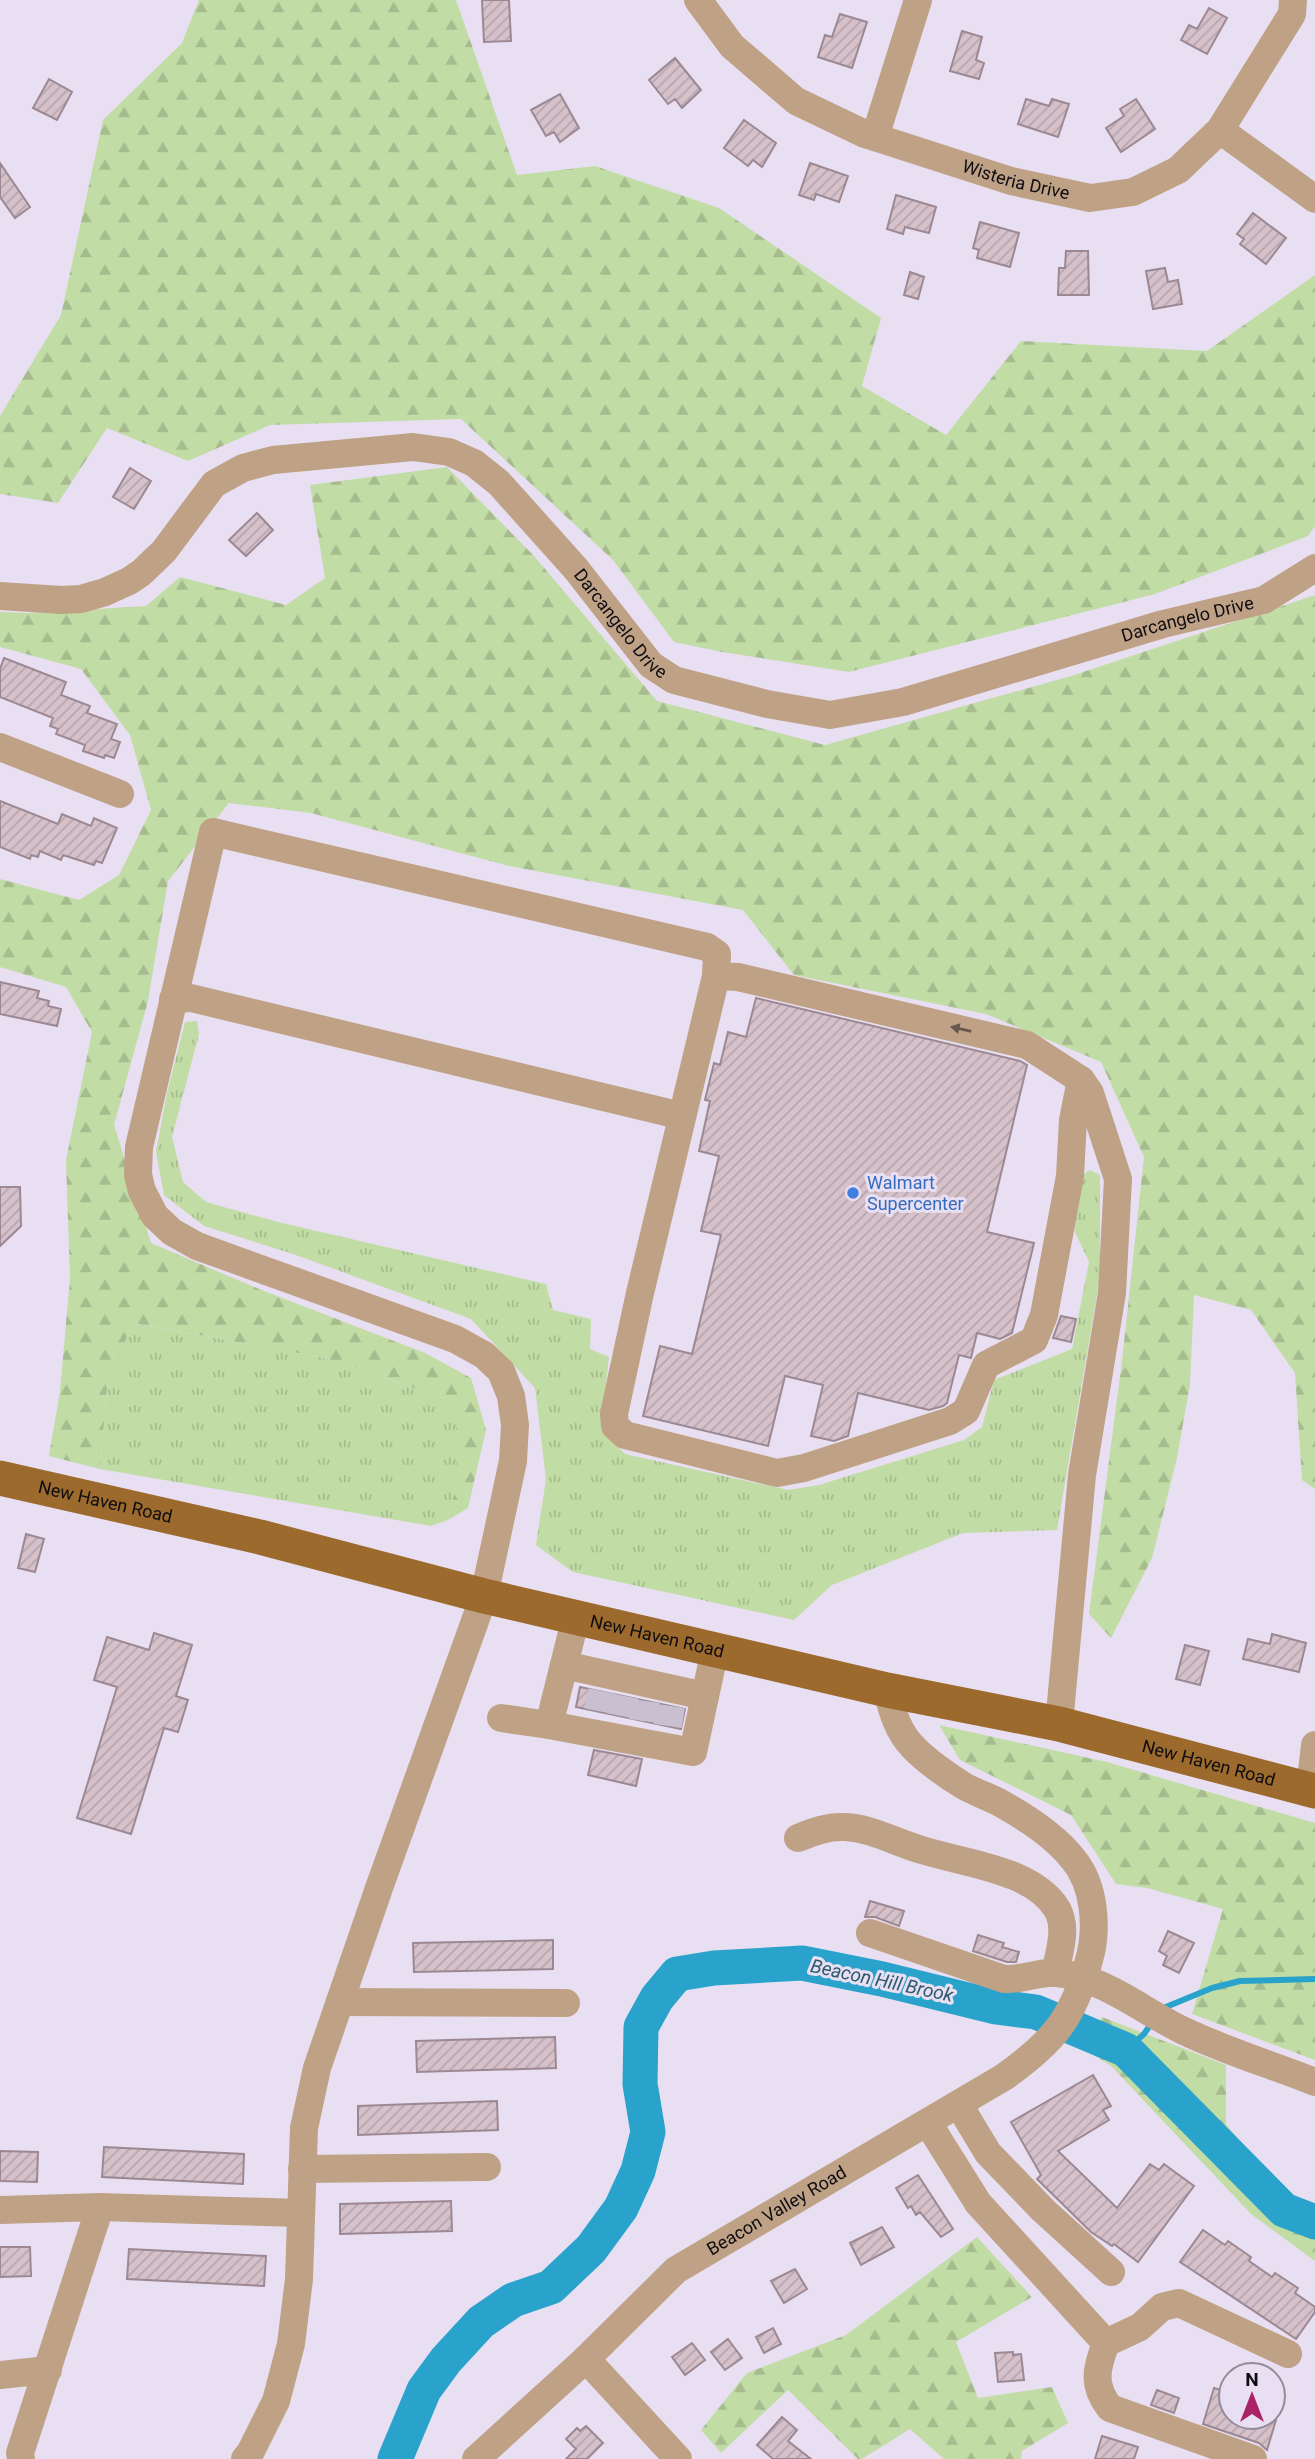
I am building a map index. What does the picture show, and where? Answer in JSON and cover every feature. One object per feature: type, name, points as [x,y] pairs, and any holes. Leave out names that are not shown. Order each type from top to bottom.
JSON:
[{"type":"main road","name":"New Haven Road","points":[[0,1478],[260,1537],[484,1596],[887,1690],[1059,1724],[1312,1790]]},
{"type":"street","name":"Wisteria Drive","points":[[698,0],[732,46],[796,101],[875,137],[1011,181],[1090,198],[1133,192],[1178,170],[1220,130],[1292,14],[1293,0]]},
{"type":"street","points":[[875,137],[918,0]]},
{"type":"street","points":[[1220,130],[1315,199]]},
{"type":"street","name":"Darcangelo Drive","points":[[0,596],[61,600],[81,598],[105,592],[129,580],[141,573],[164,551],[214,484],[243,468],[273,460],[413,447],[449,452],[474,463],[499,483],[576,569],[651,665],[674,680],[767,704],[830,715],[902,702],[1163,624],[1264,600],[1315,568]]},
{"type":"street","points":[[0,747],[120,793]]},
{"type":"street","points":[[245,2459],[276,2401],[291,2344],[299,2279],[304,2128],[317,2068],[484,1596],[513,1461],[515,1425],[511,1396],[501,1371],[484,1355],[455,1339],[197,1246],[172,1233],[156,1216],[142,1191],[138,1175],[138,1153],[213,832],[707,947],[717,954],[716,976],[614,1413],[615,1426],[625,1435],[777,1473],[804,1468],[950,1422],[966,1411],[986,1365],[1034,1340],[1044,1315],[1070,1176],[1073,1120],[1081,1080]]},
{"type":"street","points":[[716,976],[738,977],[1027,1045],[1081,1080],[1090,1093],[1118,1179],[1112,1293],[1083,1475],[1059,1724]]},
{"type":"street","points":[[173,999],[191,998],[682,1116]]},
{"type":"street","points":[[549,1726],[576,1617]]},
{"type":"street","points":[[564,1665],[693,1752],[715,1650]]},
{"type":"street","name":"Beacon Valley Road","points":[[476,2459],[586,2359],[676,2270],[1004,2077],[1046,2044],[1072,2010],[1091,1955],[1093,1908],[1074,1859],[1035,1824],[1000,1802],[963,1786],[912,1747],[894,1719],[887,1690]]},
{"type":"street","points":[[501,1718],[549,1726],[705,1696]]},
{"type":"street","points":[[1312,1790],[1315,1745]]},
{"type":"street","points":[[798,1838],[817,1830],[833,1828],[862,1830],[925,1852],[968,1860],[1032,1886],[1051,1900],[1059,1913],[1062,1935],[1055,1973]]},
{"type":"street","points":[[870,1933],[1004,1979],[1019,1980],[1055,1973],[1084,1980],[1119,1992],[1156,2017],[1315,2082]]},
{"type":"street","points":[[340,2002],[566,2003]]},
{"type":"street","points":[[959,2105],[988,2153],[1043,2210],[1111,2272]]},
{"type":"street","points":[[929,2123],[978,2203],[1106,2343]]},
{"type":"street","points":[[302,2169],[487,2167]]},
{"type":"street","points":[[0,2210],[100,2207],[300,2213]]},
{"type":"street","points":[[21,2459],[20,2453],[100,2207]]},
{"type":"street","points":[[1253,2459],[1110,2408],[1100,2395],[1097,2379],[1100,2359],[1106,2343],[1140,2327],[1162,2307],[1179,2304],[1288,2354]]},
{"type":"street","points":[[586,2359],[678,2459]]},
{"type":"street","points":[[0,2375],[48,2370]]},
{"type":"green space","points":[[199,0],[456,0],[517,175],[595,166],[719,208],[881,318],[862,386],[946,435],[1021,341],[1207,351],[1315,275],[1315,526],[1308,536],[1155,594],[849,672],[674,642],[613,560],[461,419],[270,425],[188,461],[107,428],[58,503],[0,494],[0,416],[61,315],[103,120],[182,43]]},
{"type":"green space","points":[[447,467],[534,556],[657,701],[825,745],[1071,676],[1315,595],[1315,1489],[1302,1480],[1295,1373],[1251,1310],[1194,1295],[1190,1384],[1177,1458],[1152,1558],[1111,1638],[1089,1614],[1122,1361],[1144,1157],[1101,1062],[986,1014],[794,975],[743,910],[509,866],[311,813],[229,803],[168,881],[148,1001],[114,1125],[151,1243],[259,1289],[425,1353],[471,1378],[486,1430],[468,1508],[448,1520],[456,1485],[456,1402],[321,1357],[132,1323],[107,1388],[100,1469],[49,1456],[60,1391],[70,1279],[66,1160],[92,1032],[66,987],[0,967],[0,879],[79,900],[119,875],[151,810],[130,735],[81,669],[0,647],[0,612],[28,613],[146,606],[180,577],[286,605],[325,578],[310,485]]},
{"type":"green space","points":[[197,1021],[199,1034],[172,1137],[183,1182],[206,1202],[278,1222],[546,1284],[553,1310],[591,1319],[590,1349],[609,1357],[601,1428],[625,1454],[788,1490],[819,1485],[964,1440],[982,1427],[994,1380],[1072,1349],[1089,1262],[1075,1232],[1070,1210],[1077,1179],[1090,1170],[1100,1175],[1100,1277],[1057,1530],[963,1533],[832,1585],[794,1620],[573,1572],[536,1545],[546,1479],[535,1388],[471,1319],[293,1254],[204,1226],[164,1195],[156,1152],[167,1093],[185,1022]]},
{"type":"green space","points":[[131,1323],[321,1357],[456,1402],[456,1485],[448,1520],[431,1526],[100,1469],[107,1388]]},
{"type":"green space","points":[[939,1725],[1107,1762],[1315,1823],[1315,2060],[1192,2014],[1223,1909],[1147,1888],[1116,1884],[1071,1815],[960,1760]]},
{"type":"green space","points":[[1102,2017],[1226,2065],[1226,2124],[1293,2204],[1315,2206],[1315,2261],[1251,2214],[1111,2066],[1081,2047]]},
{"type":"green space","points":[[977,2237],[1032,2297],[956,2342],[978,2398],[1052,2387],[1068,2423],[1022,2451],[1021,2459],[944,2459],[910,2429],[858,2459],[788,2390],[721,2453],[701,2430],[747,2373],[846,2335]]},
{"type":"building","points":[[482,0],[509,0],[511,41],[484,42]]},
{"type":"building","points":[[1209,8],[1227,18],[1207,54],[1181,40],[1189,25],[1197,29]]},
{"type":"building","points":[[840,14],[867,22],[852,68],[818,57],[825,35],[832,37]]},
{"type":"building","points":[[962,31],[982,37],[976,60],[984,63],[979,79],[950,71]]},
{"type":"building","points":[[675,58],[701,90],[682,108],[675,99],[668,104],[649,80]]},
{"type":"building","points":[[49,79],[72,92],[57,120],[33,108]]},
{"type":"building","points":[[560,94],[579,128],[560,142],[554,132],[546,136],[531,110]]},
{"type":"building","points":[[1026,99],[1049,106],[1052,99],[1069,104],[1058,137],[1018,124]]},
{"type":"building","points":[[1136,99],[1155,129],[1121,152],[1106,128],[1124,116],[1120,109]]},
{"type":"building","points":[[744,120],[776,143],[762,167],[753,160],[748,166],[724,148]]},
{"type":"building","points":[[0,163],[30,207],[15,218],[0,197]]},
{"type":"building","points":[[810,163],[848,176],[839,202],[816,194],[814,200],[799,195]]},
{"type":"building","points":[[896,195],[936,207],[929,233],[905,227],[903,234],[887,229]]},
{"type":"building","points":[[1253,213],[1286,238],[1266,264],[1240,244],[1244,239],[1237,234]]},
{"type":"building","points":[[980,222],[1019,233],[1010,267],[977,258],[979,250],[973,248]]},
{"type":"building","points":[[1066,251],[1088,251],[1089,295],[1058,295],[1059,268],[1065,268]]},
{"type":"building","points":[[1165,268],[1168,282],[1178,280],[1182,304],[1153,309],[1146,271]]},
{"type":"building","points":[[910,272],[924,277],[918,299],[904,295]]},
{"type":"building","points":[[130,468],[151,481],[134,509],[113,497]]},
{"type":"building","points":[[257,513],[273,530],[246,556],[229,540]]},
{"type":"building","points":[[4,658],[66,682],[61,695],[90,706],[87,713],[117,724],[111,739],[120,742],[114,758],[105,755],[104,758],[83,751],[85,745],[56,734],[58,729],[50,726],[53,718],[0,697],[0,669]]},
{"type":"building","points":[[0,801],[58,824],[62,814],[91,826],[94,818],[117,828],[102,863],[96,861],[94,865],[63,855],[61,860],[40,851],[38,857],[31,855],[30,859],[0,847]]},
{"type":"building","points":[[0,982],[39,991],[37,998],[49,1001],[48,1006],[61,1009],[57,1026],[0,1014]]},
{"type":"building","name":"Walmart Supercenter","points":[[756,998],[1020,1061],[1027,1065],[987,1232],[1034,1243],[1012,1333],[1000,1339],[977,1333],[971,1358],[959,1355],[947,1403],[943,1406],[929,1410],[858,1393],[848,1436],[834,1441],[811,1436],[823,1385],[785,1376],[768,1446],[643,1416],[660,1346],[692,1354],[721,1235],[701,1231],[719,1156],[699,1151],[710,1101],[705,1100],[714,1063],[720,1065],[728,1032],[746,1037]]},
{"type":"building","points":[[0,1187],[20,1187],[21,1226],[0,1246]]},
{"type":"building","points":[[1061,1316],[1076,1319],[1071,1342],[1053,1338]]},
{"type":"building","points":[[26,1534],[44,1539],[35,1572],[18,1568]]},
{"type":"building","points":[[154,1633],[192,1645],[176,1696],[188,1700],[178,1732],[164,1728],[131,1834],[77,1818],[117,1687],[94,1680],[107,1637],[149,1650]]},
{"type":"building","points":[[1272,1634],[1306,1643],[1299,1672],[1243,1659],[1248,1639],[1270,1644]]},
{"type":"building","points":[[1185,1645],[1209,1651],[1200,1685],[1176,1679]]},
{"type":"building","points":[[580,1687],[685,1709],[681,1729],[576,1707]]},
{"type":"building","points":[[594,1750],[642,1759],[636,1786],[588,1775]]},
{"type":"building","points":[[870,1901],[904,1911],[899,1926],[875,1917],[865,1917]]},
{"type":"building","points":[[1168,1931],[1194,1943],[1179,1973],[1163,1965],[1167,1956],[1159,1951]]},
{"type":"building","points":[[978,1935],[1004,1943],[1002,1947],[1019,1952],[1016,1962],[1007,1962],[973,1951]]},
{"type":"building","points":[[553,1940],[553,1969],[414,1972],[413,1943]]},
{"type":"building","points":[[555,2037],[556,2068],[417,2072],[416,2041]]},
{"type":"building","points":[[1093,2075],[1111,2106],[1103,2110],[1109,2120],[1058,2151],[1117,2208],[1150,2164],[1159,2170],[1164,2164],[1194,2186],[1138,2262],[1114,2244],[1112,2246],[1091,2232],[1037,2179],[1041,2175],[1011,2122]]},
{"type":"building","points":[[497,2101],[498,2130],[358,2135],[358,2106]]},
{"type":"building","points":[[104,2147],[244,2154],[243,2184],[102,2177]]},
{"type":"building","points":[[0,2151],[38,2152],[37,2182],[0,2181]]},
{"type":"building","points":[[918,2175],[953,2229],[941,2237],[920,2212],[916,2215],[911,2206],[908,2208],[896,2188]]},
{"type":"building","points":[[451,2201],[452,2231],[340,2234],[340,2204]]},
{"type":"building","points":[[882,2227],[894,2247],[861,2265],[850,2243]]},
{"type":"building","points":[[1203,2230],[1225,2245],[1228,2241],[1251,2257],[1249,2261],[1272,2277],[1275,2273],[1298,2288],[1295,2293],[1315,2307],[1315,2312],[1296,2339],[1180,2262]]},
{"type":"building","points":[[0,2247],[30,2247],[31,2276],[0,2277]]},
{"type":"building","points":[[129,2249],[266,2256],[264,2286],[127,2279]]},
{"type":"building","points":[[795,2269],[807,2289],[784,2303],[771,2281]]},
{"type":"building","points":[[773,2328],[781,2344],[764,2353],[756,2337]]},
{"type":"building","points":[[728,2339],[742,2358],[725,2370],[711,2352]]},
{"type":"building","points":[[692,2343],[705,2360],[685,2375],[672,2357]]},
{"type":"building","points":[[1013,2352],[1013,2355],[1021,2354],[1024,2380],[998,2382],[995,2353]]},
{"type":"building","points":[[1214,2388],[1217,2389],[1217,2429],[1203,2424]]},
{"type":"building","points":[[1157,2390],[1179,2398],[1174,2413],[1151,2405]]},
{"type":"building","points":[[782,2417],[797,2430],[788,2441],[811,2459],[773,2459],[757,2445]]},
{"type":"building","points":[[586,2426],[603,2443],[587,2459],[566,2459],[576,2449],[566,2439],[577,2428],[580,2431]]},
{"type":"building","points":[[1224,2431],[1273,2431],[1267,2450],[1259,2443]]},
{"type":"building","points":[[1102,2436],[1138,2447],[1134,2459],[1095,2459]]},
{"type":"waterway","name":"Beacon Hill Brook","points":[[395,2459],[424,2390],[446,2360],[481,2322],[513,2300],[551,2287],[591,2249],[621,2208],[638,2171],[648,2132],[640,2084],[641,2027],[657,1998],[677,1974],[714,1968],[802,1963],[996,2007],[1036,2012],[1126,2050],[1284,2210],[1315,2222]]},
{"type":"waterway","points":[[1161,2009],[1212,1988],[1240,1981],[1315,1979]]},
{"type":"waterway","points":[[1126,2050],[1144,2034],[1153,2021]]},
{"type":"tunnel","points":[[598,1711],[602,1691]]},
{"type":"tunnel","points":[[621,1716],[625,1696]]},
{"type":"tunnel","points":[[643,1721],[646,1701]]},
{"type":"tunnel","points":[[668,1726],[671,1706]]},
{"type":"place","name":"Walmart Supercenter","points":[[853,1193]]}]
